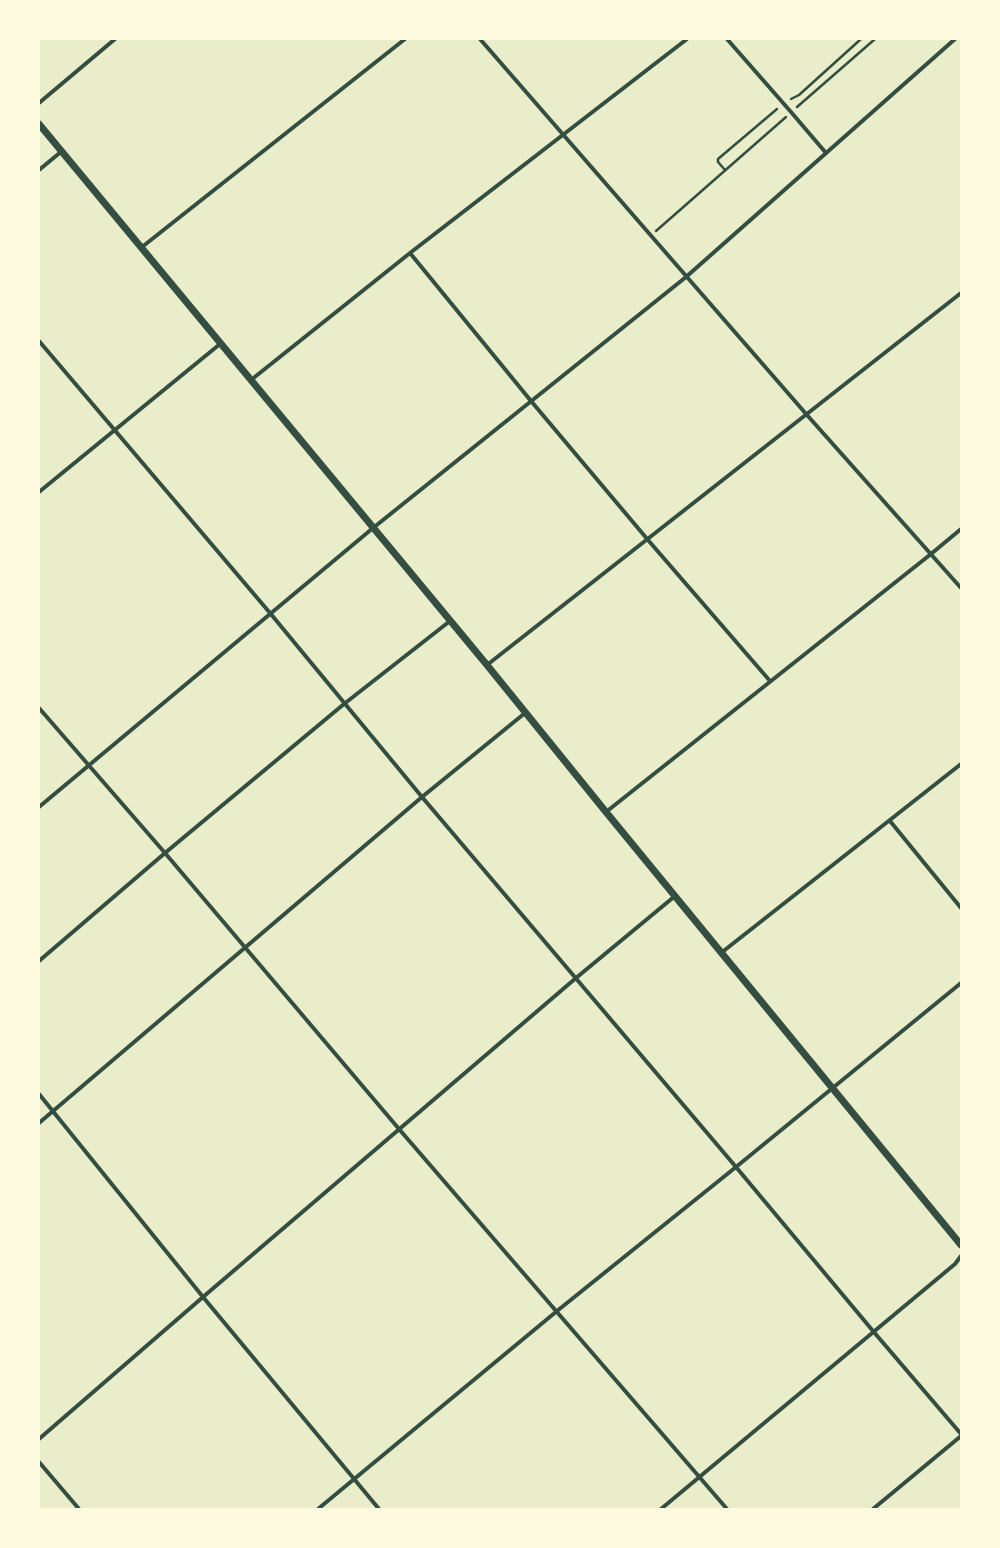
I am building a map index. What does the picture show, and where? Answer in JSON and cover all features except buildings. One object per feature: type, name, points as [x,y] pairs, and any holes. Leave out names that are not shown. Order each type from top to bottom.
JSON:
[{"type":"street","points":[[39,103],[115,39]]},
{"type":"street","points":[[142,247],[405,39]]},
{"type":"street","points":[[480,39],[564,134],[686,277],[961,588]]},
{"type":"street","points":[[251,380],[410,254],[687,39]]},
{"type":"street","points":[[727,39],[792,112],[826,153]]},
{"type":"street","points":[[39,807],[373,528],[686,277],[955,39]]},
{"type":"street","points":[[39,124],[142,247],[220,344],[488,665],[525,713],[961,1245]]},
{"type":"street","points":[[39,170],[62,151]]},
{"type":"street","points":[[410,254],[648,540],[770,681]]},
{"type":"street","points":[[488,665],[960,296]]},
{"type":"street","points":[[39,341],[270,613],[422,797],[961,1435],[873,1509]]},
{"type":"street","points":[[39,492],[220,344]]},
{"type":"street","points":[[606,812],[932,554],[961,529]]},
{"type":"street","points":[[39,961],[165,853],[344,704],[450,621]]},
{"type":"street","points":[[39,708],[90,765],[399,1129],[727,1509]]},
{"type":"street","points":[[39,1123],[422,797],[525,713]]},
{"type":"street","points":[[721,953],[961,764]]},
{"type":"street","points":[[890,820],[961,908]]},
{"type":"street","points":[[39,1439],[399,1129],[576,978],[675,896]]},
{"type":"street","points":[[318,1509],[557,1311],[961,983]]},
{"type":"street","points":[[39,1094],[203,1297],[379,1509]]},
{"type":"street","points":[[662,1509],[873,1331],[955,1264],[961,1256]]},
{"type":"street","points":[[39,1462],[79,1509]]},
{"type":"path","points":[[651,236],[875,39]]}]
